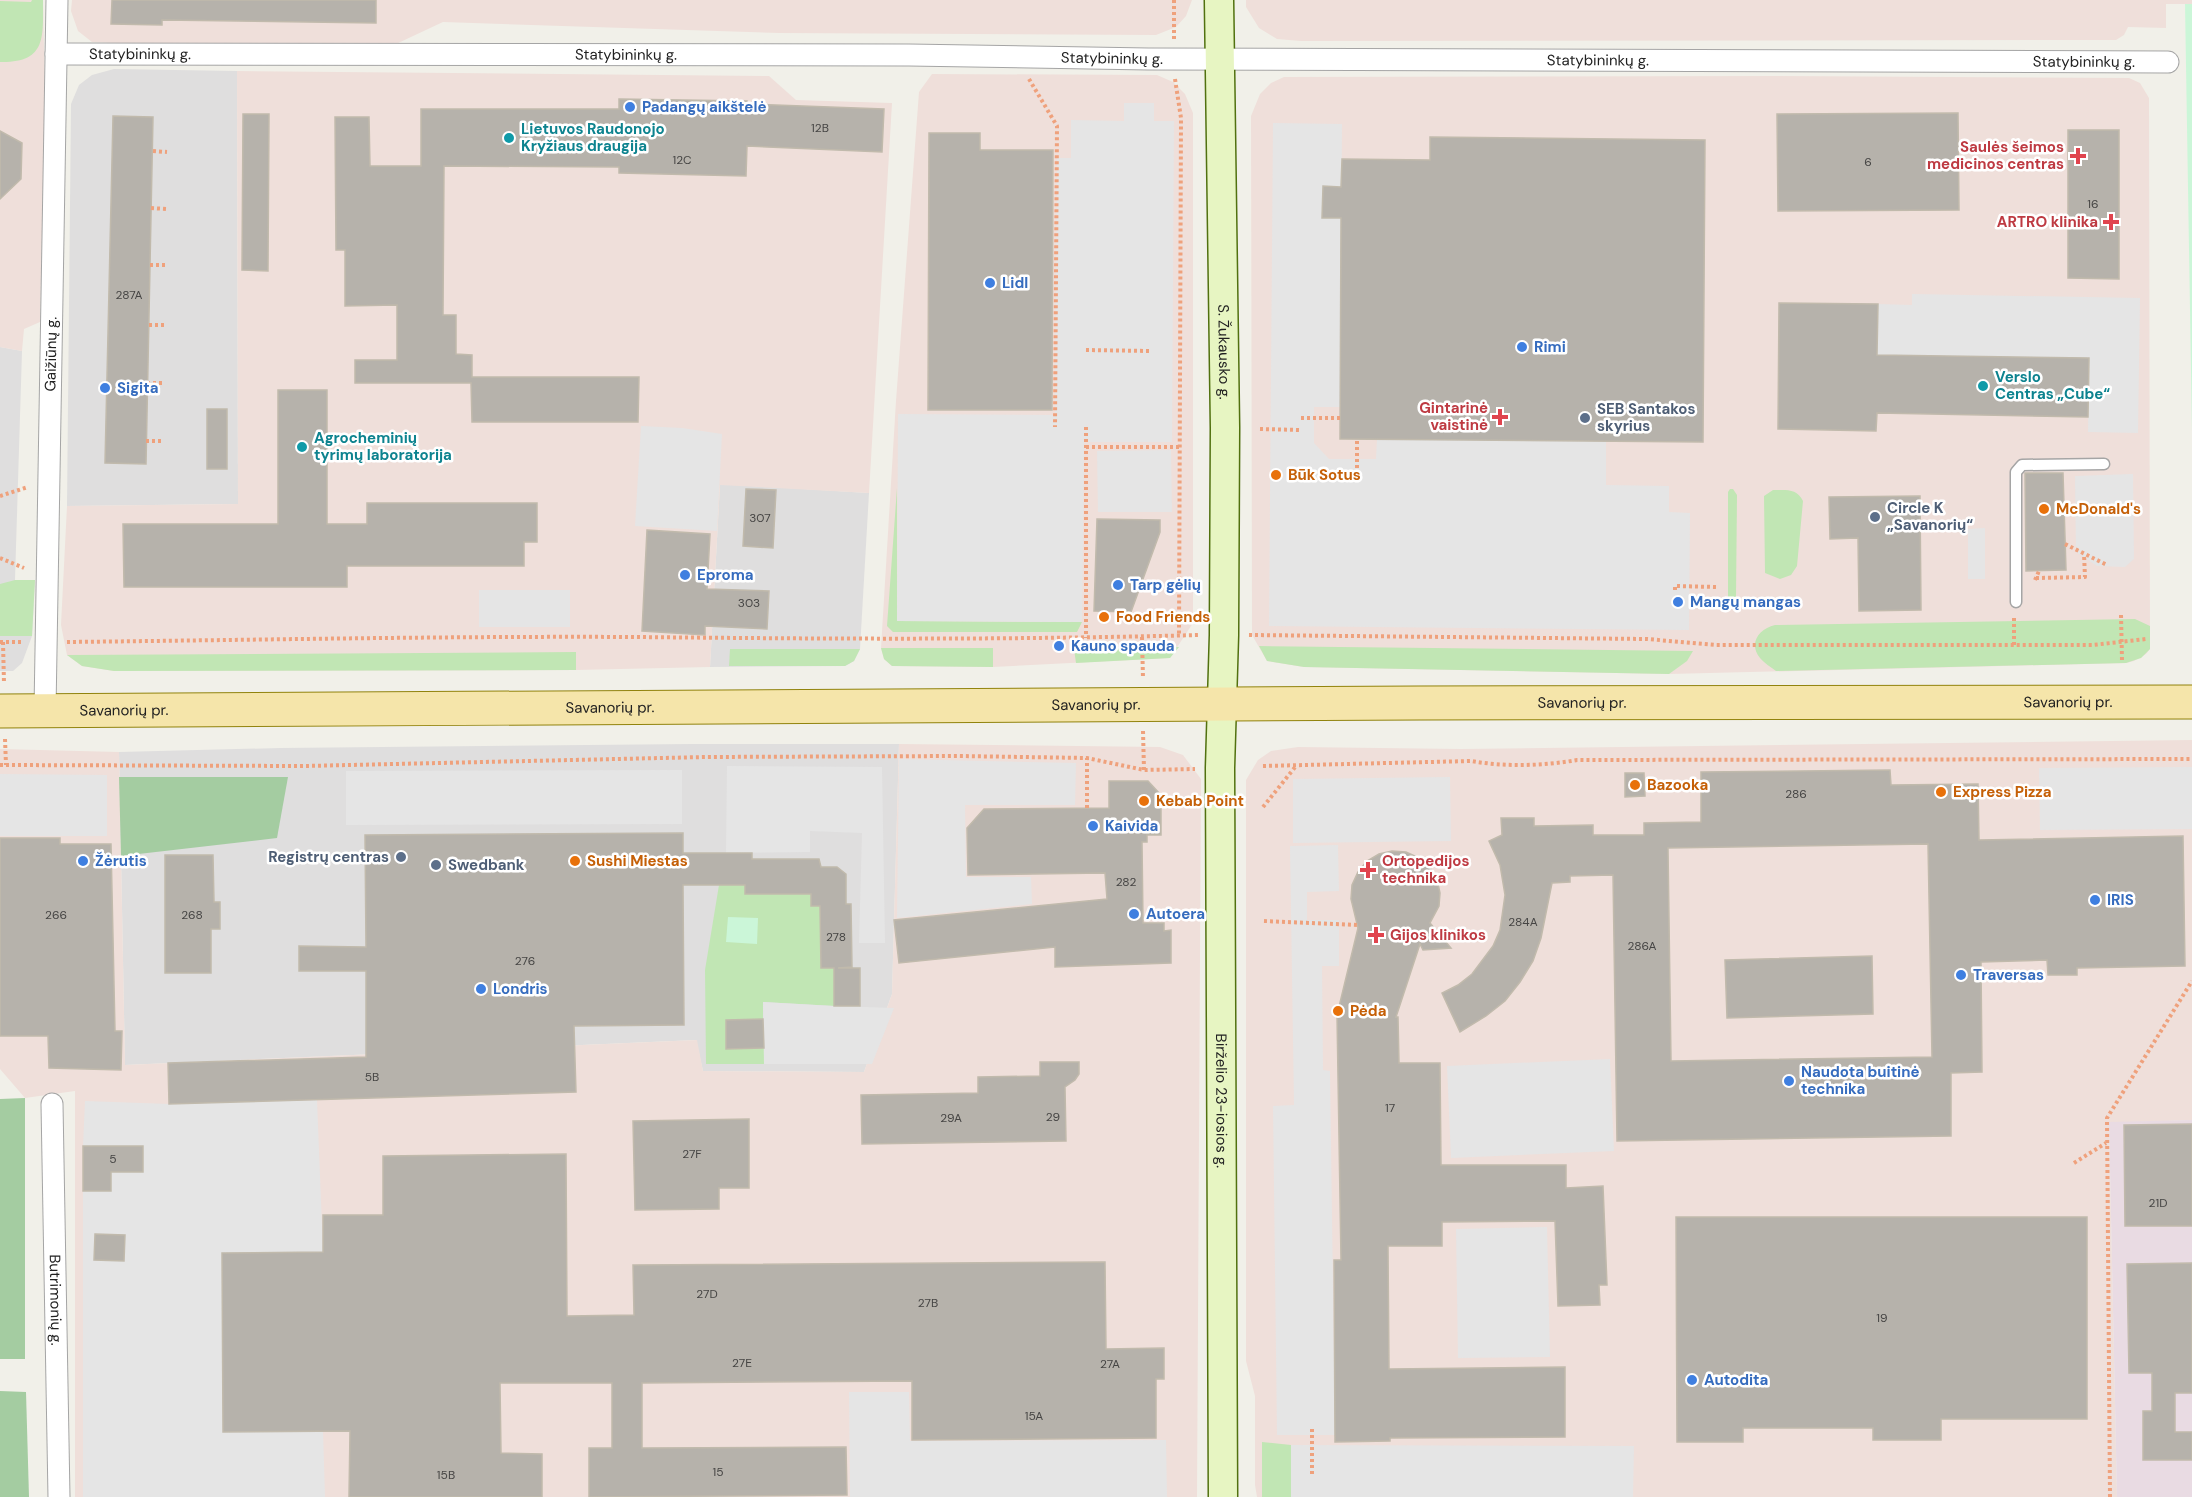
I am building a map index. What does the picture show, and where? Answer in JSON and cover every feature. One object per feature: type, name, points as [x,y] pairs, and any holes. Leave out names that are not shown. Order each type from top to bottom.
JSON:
[{"type":"main road","name":"S. Žukausko g.","points":[[1219,0],[1225,428],[1222,704]]},
{"type":"main road","name":"Savanorių pr.","points":[[0,711],[1222,704],[2192,702]]},
{"type":"main road","name":"Birželio 23-iosios g.","points":[[1222,704],[1222,1497]]},
{"type":"street","name":"Gaižiūnų g.","points":[[45,710],[57,0]]},
{"type":"street","name":"Statybininkų g.","points":[[56,54],[909,55],[1174,59],[2168,62]]},
{"type":"street","name":"Butrimonių g.","points":[[52,1104],[59,1497]]},
{"type":"lane","points":[[2016,602],[2016,472],[2022,465],[2104,464]]},
{"type":"path","points":[[0,642],[1179,636],[1181,118],[1175,91],[1174,0]]},
{"type":"path","points":[[1017,57],[1057,126],[1053,410],[1055,427]]},
{"type":"path","points":[[153,151],[167,152]]},
{"type":"path","points":[[151,208],[166,209]]},
{"type":"path","points":[[150,265],[165,266]]},
{"type":"path","points":[[149,325],[164,325]]},
{"type":"path","points":[[1086,350],[1150,351]]},
{"type":"path","points":[[147,383],[163,382]]},
{"type":"path","points":[[1301,418],[1340,418]]},
{"type":"path","points":[[1086,427],[1086,638]]},
{"type":"path","points":[[1260,429],[1301,430]]},
{"type":"path","points":[[1357,468],[1358,439]]},
{"type":"path","points":[[146,441],[162,441]]},
{"type":"path","points":[[1086,447],[1179,447]]},
{"type":"path","points":[[2065,544],[2107,565]]},
{"type":"path","points":[[2036,578],[2085,577],[2084,554]]},
{"type":"path","points":[[1675,590],[1675,586],[1716,587]]},
{"type":"path","points":[[2121,615],[2122,660]]},
{"type":"path","points":[[1260,635],[1647,639],[1716,645],[2093,645],[2146,639]]},
{"type":"path","points":[[0,765],[305,766],[717,757],[1087,758],[1144,770],[1221,768]]},
{"type":"path","points":[[1087,758],[1087,808]]},
{"type":"path","points":[[1263,766],[1471,761],[1488,764],[1556,764],[1577,760],[2192,759]]},
{"type":"path","points":[[1263,807],[1296,766]]},
{"type":"path","points":[[1264,921],[1359,926]]},
{"type":"path","points":[[2110,1497],[2107,1118],[2192,981]]},
{"type":"path","points":[[2074,1162],[2107,1142]]},
{"type":"path","points":[[1312,1429],[1312,1474]]},
{"type":"shaded area","points":[[0,0],[43,0],[45,98],[40,322],[24,329],[22,351],[0,347]]},
{"type":"shaded area","points":[[72,0],[1192,0],[1186,16],[1176,27],[1156,35],[779,33],[443,22],[396,44],[135,44],[92,42],[78,31],[71,11]]},
{"type":"shaded area","points":[[1246,0],[2192,0],[2192,4],[2166,4],[2166,28],[2128,27],[2124,35],[2116,40],[1301,41],[1277,39],[1259,28],[1246,7]]},
{"type":"shaded area","points":[[114,69],[237,71],[238,504],[67,506],[71,104],[79,85],[92,75]]},
{"type":"shaded area","points":[[237,71],[769,76],[796,100],[892,103],[869,493],[720,485],[710,667],[576,670],[114,671],[82,666],[67,655],[61,625],[67,506],[238,504]]},
{"type":"shaded area","points":[[932,74],[1157,75],[1173,82],[1185,94],[1193,113],[1193,623],[1170,658],[993,667],[892,666],[884,659],[881,648],[896,401],[919,92]]},
{"type":"shaded area","points":[[1284,77],[2129,78],[2140,83],[2149,98],[2150,649],[2146,654],[2126,663],[1669,674],[1304,667],[1267,661],[1252,635],[1251,116],[1260,94],[1271,83]]},
{"type":"shaded area","points":[[1124,103],[1154,103],[1154,121],[1174,121],[1172,442],[1084,442],[1082,622],[897,621],[898,414],[1055,415],[1057,158],[1071,158],[1071,120],[1124,121]]},
{"type":"shaded area","points":[[1273,123],[1342,124],[1340,407],[1314,407],[1314,443],[1329,459],[1376,459],[1377,439],[1606,441],[1606,485],[1669,486],[1669,512],[1690,513],[1689,630],[1269,626]]},
{"type":"shaded area","points":[[1912,294],[2140,298],[2138,433],[2088,432],[2089,358],[1877,355],[1878,304],[1912,305]]},
{"type":"shaded area","points":[[0,347],[22,351],[15,580],[35,580],[32,636],[22,663],[13,671],[0,671]]},
{"type":"shaded area","points":[[641,426],[682,428],[722,434],[717,531],[635,526]]},
{"type":"shaded area","points":[[1171,450],[1172,512],[1098,512],[1097,451]]},
{"type":"shaded area","points":[[2133,474],[2134,559],[2125,567],[2097,566],[2076,552],[2075,476]]},
{"type":"shaded area","points":[[720,484],[869,493],[860,649],[854,661],[845,666],[710,667]]},
{"type":"shaded area","points":[[1985,528],[1985,579],[1968,579],[1968,529]]},
{"type":"shaded area","points":[[479,590],[570,590],[570,627],[479,627]]},
{"type":"shaded area","points":[[2192,740],[2192,1120],[2109,1123],[2117,1497],[1257,1497],[1255,1396],[1246,1361],[1246,780],[1258,760],[1271,751],[1298,747],[1461,749]]},
{"type":"shaded area","points":[[691,744],[899,744],[892,994],[864,1072],[703,1071],[696,1040],[125,1065],[119,752]]},
{"type":"shaded area","points":[[899,744],[1160,747],[1183,755],[1201,779],[1197,1497],[75,1497],[75,1091],[25,1098],[0,1069],[0,749],[119,752],[125,1065],[697,1040],[703,1071],[864,1072],[892,994]]},
{"type":"shaded area","points":[[899,759],[1076,763],[1075,805],[965,805],[966,877],[1031,877],[1032,904],[897,918]]},
{"type":"shaded area","points":[[727,766],[882,767],[885,943],[859,943],[862,833],[810,831],[810,852],[726,853]]},
{"type":"shaded area","points":[[2192,767],[2192,829],[2040,830],[2039,768]]},
{"type":"shaded area","points":[[682,770],[682,824],[346,825],[346,771]]},
{"type":"shaded area","points":[[0,774],[107,775],[107,836],[0,836]]},
{"type":"shaded area","points":[[1450,777],[1451,841],[1293,843],[1293,779]]},
{"type":"shaded area","points":[[1338,845],[1339,891],[1307,892],[1307,920],[1339,920],[1339,966],[1322,966],[1323,1070],[1330,1071],[1335,1435],[1277,1435],[1273,1106],[1294,1105],[1290,846]]},
{"type":"shaded area","points":[[763,1002],[894,1008],[872,1064],[764,1064]]},
{"type":"shaded area","points":[[1610,1059],[1614,1151],[1451,1158],[1447,1066]]},
{"type":"shaded area","points":[[317,1100],[323,1252],[222,1253],[223,1431],[323,1431],[325,1497],[83,1497],[83,1191],[111,1191],[111,1172],[142,1172],[83,1146],[85,1101],[169,1104]]},
{"type":"shaded area","points":[[2192,1120],[2192,1497],[2117,1497],[2109,1122]]},
{"type":"shaded area","points":[[1547,1227],[1550,1357],[1458,1358],[1456,1229]]},
{"type":"shaded area","points":[[849,1392],[909,1392],[910,1441],[1166,1440],[1167,1497],[850,1497]]},
{"type":"shaded area","points":[[1291,1445],[1634,1446],[1633,1497],[1291,1497]]},
{"type":"green space","points":[[32,0],[43,0],[43,25],[39,45],[27,58],[0,62],[0,1],[31,2]]},
{"type":"green space","points":[[2185,4],[2192,4],[2192,432]]},
{"type":"green space","points":[[897,488],[897,621],[1082,622],[1077,632],[893,632],[887,626]]},
{"type":"green space","points":[[1733,489],[1737,495],[1736,597],[1730,601],[1728,597],[1728,492]]},
{"type":"green space","points":[[1773,490],[1794,492],[1803,501],[1797,566],[1791,575],[1780,579],[1765,573],[1764,496]]},
{"type":"green space","points":[[15,580],[35,580],[32,636],[0,636],[0,584]]},
{"type":"green space","points":[[2135,619],[2150,626],[2150,649],[2141,658],[2126,663],[1776,671],[1760,658],[1755,647],[1760,633],[1775,625]]},
{"type":"green space","points":[[1259,646],[1693,651],[1687,661],[1669,674],[1304,667],[1267,661]]},
{"type":"green space","points":[[1179,647],[1170,658],[1076,663],[1074,649]]},
{"type":"green space","points":[[881,648],[993,648],[993,667],[892,666],[884,659]]},
{"type":"green space","points":[[730,649],[860,649],[854,661],[845,666],[729,666]]},
{"type":"green space","points":[[576,652],[576,670],[114,671],[82,666],[67,655]]},
{"type":"green space","points":[[119,777],[288,777],[277,838],[121,856]]},
{"type":"green space","points":[[719,885],[745,885],[746,894],[811,894],[811,906],[820,906],[821,968],[834,968],[834,1006],[763,1002],[763,1019],[726,1020],[726,1049],[764,1048],[764,1064],[706,1064],[705,970]]},
{"type":"green space","points":[[728,917],[758,918],[757,944],[726,942]]},
{"type":"green space","points":[[25,1098],[25,1359],[0,1359],[0,1099]]},
{"type":"green space","points":[[0,1391],[26,1392],[29,1497],[0,1497]]},
{"type":"green space","points":[[1262,1442],[1291,1445],[1291,1497],[1262,1497]]},
{"type":"building","points":[[112,0],[376,0],[376,23],[162,20],[162,25],[111,24]]},
{"type":"building","points":[[619,99],[747,101],[747,104],[884,109],[882,152],[747,146],[746,176],[619,173],[619,167],[444,166],[443,315],[456,315],[456,354],[472,355],[472,377],[639,377],[638,422],[472,422],[471,383],[355,383],[355,360],[397,360],[397,305],[345,306],[345,250],[336,250],[335,117],[369,117],[370,166],[421,166],[421,109],[619,109]]},
{"type":"building","points":[[1958,113],[1959,210],[1778,211],[1777,114]]},
{"type":"building","points":[[243,114],[269,114],[268,271],[242,270]]},
{"type":"building","points":[[113,116],[153,117],[146,464],[105,463]]},
{"type":"building","points":[[2068,130],[2119,130],[2119,279],[2068,278]]},
{"type":"building","points":[[0,131],[22,143],[21,179],[0,199]]},
{"type":"building","name":"Lidl","points":[[929,133],[980,133],[980,150],[1053,150],[1052,410],[928,410]]},
{"type":"building","name":"Rimi","points":[[1430,137],[1705,140],[1703,442],[1340,439],[1341,218],[1322,218],[1323,186],[1341,187],[1342,159],[1430,160]]},
{"type":"building","points":[[1779,303],[1878,304],[1877,355],[2089,358],[2088,417],[1877,413],[1876,431],[1778,429]]},
{"type":"building","name":"Agrocheminių tyrimų laboratorija","points":[[278,390],[327,390],[327,524],[367,524],[367,503],[537,503],[537,542],[524,542],[524,566],[347,566],[347,587],[124,587],[123,524],[278,524]]},
{"type":"building","points":[[207,409],[227,409],[227,469],[207,469]]},
{"type":"building","name":"McDonald's","points":[[2025,473],[2063,473],[2066,570],[2026,571]]},
{"type":"building","points":[[746,489],[776,490],[773,548],[743,546]]},
{"type":"building","points":[[1920,496],[1921,610],[1859,611],[1858,538],[1830,539],[1829,497]]},
{"type":"building","name":"Tarp gėlių","points":[[1097,519],[1160,520],[1160,532],[1131,612],[1094,611]]},
{"type":"building","points":[[647,530],[710,534],[707,589],[769,591],[767,629],[705,626],[705,635],[642,631]]},
{"type":"building","points":[[1890,770],[1891,785],[1978,784],[1979,840],[2183,836],[2185,966],[2077,968],[2077,975],[2048,975],[2047,960],[1981,962],[1982,1072],[1951,1073],[1951,1136],[1617,1141],[1613,875],[1570,876],[1570,882],[1552,883],[1541,938],[1533,961],[1505,1001],[1486,1016],[1460,1032],[1442,993],[1458,985],[1472,974],[1493,946],[1500,930],[1505,895],[1500,865],[1489,841],[1502,835],[1501,818],[1534,818],[1534,826],[1593,825],[1593,835],[1644,835],[1644,823],[1701,822],[1701,772]],"holes":[[[1928,844],[1932,1057],[1671,1061],[1668,848]]]},
{"type":"building","name":"Bazooka","points":[[1625,773],[1644,773],[1645,796],[1625,797]]},
{"type":"building","points":[[1109,781],[1148,781],[1161,795],[1161,835],[1147,835],[1147,842],[1142,842],[1143,923],[1164,923],[1164,931],[1171,930],[1171,963],[1055,967],[1055,947],[899,963],[894,920],[1107,899],[1105,873],[968,875],[967,828],[984,809],[1109,808]]},
{"type":"building","points":[[683,833],[683,853],[752,853],[752,859],[819,859],[821,867],[837,867],[846,874],[846,904],[851,904],[852,967],[838,968],[860,968],[860,1006],[834,1006],[834,968],[821,968],[820,906],[811,906],[811,894],[745,894],[745,885],[683,885],[684,1025],[574,1026],[576,1092],[169,1104],[168,1063],[366,1057],[366,971],[299,971],[299,946],[366,947],[365,835]]},
{"type":"building","points":[[0,838],[60,838],[60,844],[111,844],[115,1031],[122,1031],[121,1070],[49,1068],[48,1036],[0,1036]]},
{"type":"building","points":[[1392,851],[1406,852],[1419,858],[1430,867],[1437,879],[1440,893],[1439,906],[1430,923],[1451,948],[1423,950],[1420,944],[1396,1017],[1398,1017],[1399,1063],[1440,1063],[1441,1165],[1566,1165],[1566,1188],[1603,1186],[1607,1285],[1599,1285],[1600,1305],[1558,1306],[1555,1221],[1442,1222],[1442,1246],[1388,1246],[1389,1369],[1565,1367],[1565,1437],[1390,1438],[1390,1441],[1335,1442],[1334,1260],[1341,1260],[1337,1015],[1358,928],[1351,899],[1352,885],[1358,872],[1367,861],[1379,854]]},
{"type":"building","points":[[165,855],[213,855],[214,902],[220,902],[220,929],[211,929],[211,973],[165,973]]},
{"type":"building","points":[[1872,956],[1873,1014],[1727,1018],[1725,960]]},
{"type":"building","points":[[763,1019],[764,1048],[726,1049],[726,1020]]},
{"type":"building","points":[[1040,1062],[1079,1062],[1079,1074],[1065,1087],[1066,1141],[862,1144],[861,1095],[978,1093],[978,1077],[1040,1076]]},
{"type":"building","points":[[749,1119],[749,1188],[719,1188],[719,1209],[635,1210],[633,1121]]},
{"type":"building","points":[[2192,1124],[2192,1226],[2125,1226],[2124,1125]]},
{"type":"building","points":[[83,1146],[143,1146],[143,1172],[111,1172],[111,1191],[83,1191]]},
{"type":"building","points":[[566,1154],[567,1316],[634,1315],[633,1265],[1105,1262],[1106,1349],[1164,1348],[1164,1379],[1156,1379],[1156,1438],[912,1440],[912,1381],[642,1383],[642,1448],[846,1447],[847,1495],[589,1497],[589,1448],[612,1448],[612,1383],[500,1383],[501,1453],[542,1454],[542,1497],[349,1497],[350,1431],[223,1432],[222,1253],[323,1252],[323,1215],[383,1215],[383,1156]]},
{"type":"building","points":[[1676,1217],[2087,1217],[2087,1419],[1941,1419],[1941,1440],[1873,1440],[1873,1428],[1743,1428],[1743,1442],[1677,1442]]},
{"type":"building","points":[[95,1234],[125,1235],[124,1261],[94,1260]]},
{"type":"building","points":[[2192,1263],[2192,1393],[2175,1393],[2175,1432],[2192,1432],[2192,1460],[2143,1460],[2143,1411],[2152,1411],[2152,1373],[2129,1373],[2127,1264]]},
{"type":"place","name":"Padangų aikštelė","points":[[630,107]]},
{"type":"place","name":"Lietuvos Raudonojo Kryžiaus draugija","points":[[509,138]]},
{"type":"place","name":"Saulės šeimos medicinos centras","points":[[2078,156]]},
{"type":"place","name":"ARTRO klinika","points":[[2111,222]]},
{"type":"place","name":"Lidl","points":[[990,283]]},
{"type":"place","name":"Rimi","points":[[1522,347]]},
{"type":"place","name":"Verslo Centras „Cube“","points":[[1983,386]]},
{"type":"place","name":"Sigita","points":[[105,388]]},
{"type":"place","name":"Gintarinė vaistinė","points":[[1500,417]]},
{"type":"place","name":"SEB Santakos skyrius","points":[[1585,418]]},
{"type":"place","name":"Agrocheminių tyrimų laboratorija","points":[[302,447]]},
{"type":"place","name":"Būk Sotus","points":[[1276,475]]},
{"type":"place","name":"McDonald's","points":[[2044,509]]},
{"type":"place","name":"Circle K „Savanorių“","points":[[1875,517]]},
{"type":"place","name":"Eproma","points":[[685,575]]},
{"type":"place","name":"Tarp gėlių","points":[[1118,585]]},
{"type":"place","name":"Mangų mangas","points":[[1678,602]]},
{"type":"place","name":"Food Friends","points":[[1104,617]]},
{"type":"place","name":"Kauno spauda","points":[[1059,646]]},
{"type":"place","name":"Bazooka","points":[[1635,785]]},
{"type":"place","name":"Express Pizza","points":[[1941,792]]},
{"type":"place","name":"Kebab Point","points":[[1144,801]]},
{"type":"place","name":"Kaivida","points":[[1093,826]]},
{"type":"place","name":"Registrų centras","points":[[401,857]]},
{"type":"place","name":"Žėrutis","points":[[83,861]]},
{"type":"place","name":"Sushi Miestas","points":[[575,861]]},
{"type":"place","name":"Swedbank","points":[[436,865]]},
{"type":"place","name":"Ortopedijos technika","points":[[1368,870]]},
{"type":"place","name":"IRIS","points":[[2095,900]]},
{"type":"place","name":"Autoera","points":[[1134,914]]},
{"type":"place","name":"Gijos klinikos","points":[[1376,935]]},
{"type":"place","name":"Traversas","points":[[1961,975]]},
{"type":"place","name":"Londris","points":[[481,989]]},
{"type":"place","name":"Pėda","points":[[1338,1011]]},
{"type":"place","name":"Naudota buitinė technika","points":[[1789,1081]]},
{"type":"place","name":"Autodita","points":[[1692,1380]]}]
